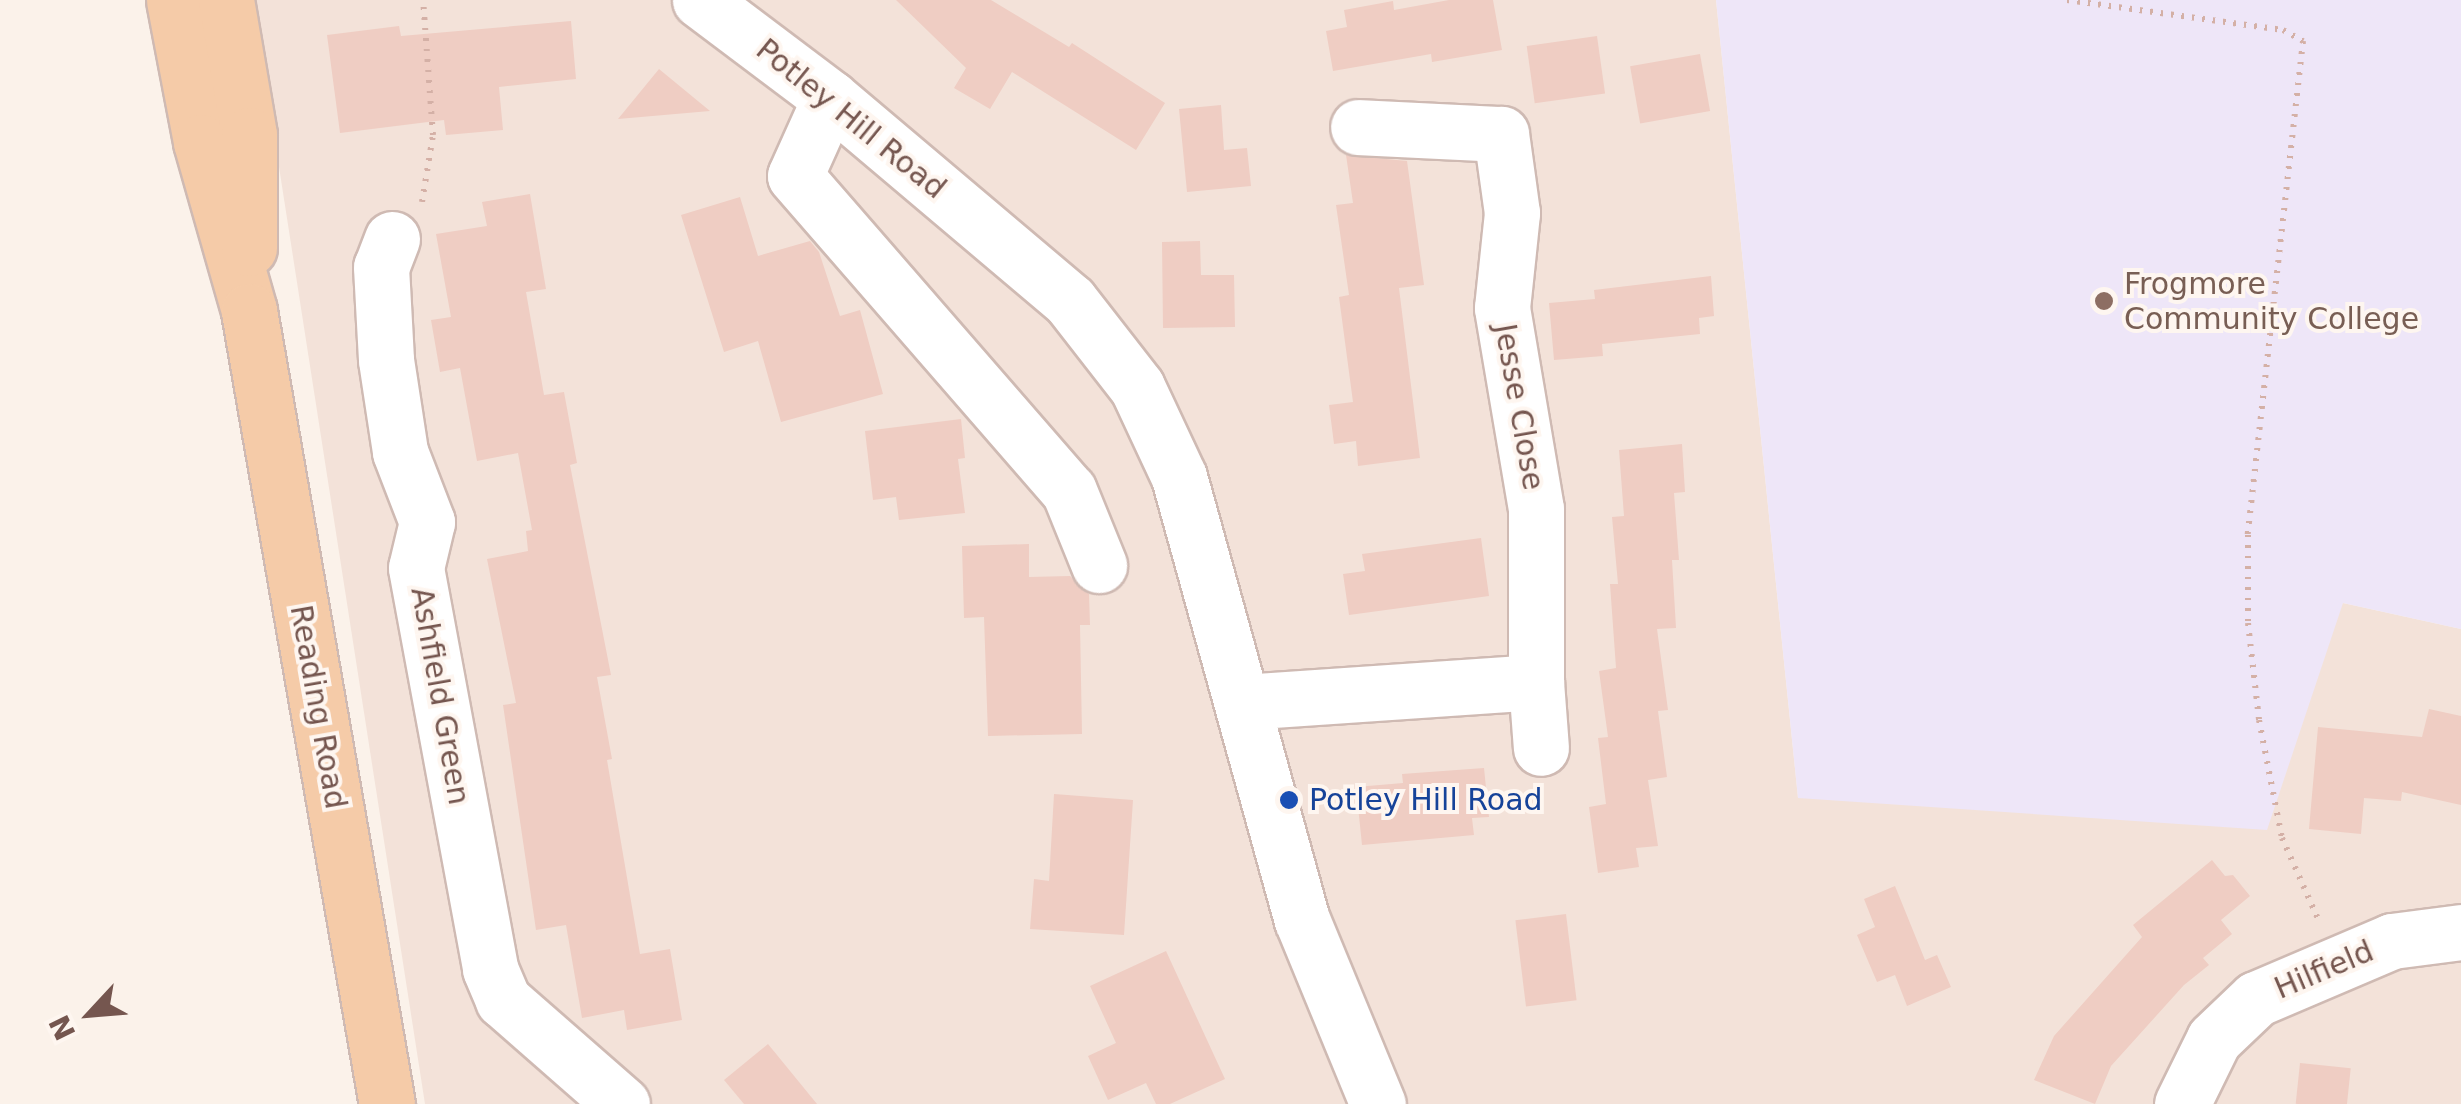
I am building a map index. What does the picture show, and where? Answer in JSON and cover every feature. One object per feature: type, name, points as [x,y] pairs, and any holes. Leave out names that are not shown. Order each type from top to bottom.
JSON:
[{"type":"main road","name":"Reading Road","points":[[174,0],[201,142],[249,311],[387,1104]]},
{"type":"main road","name":"Reading Road","points":[[226,0],[249,135],[249,311]]},
{"type":"street","name":"Potley Hill Road","points":[[700,0],[830,98],[1070,301],[1138,387],[1179,477],[1302,920],[1378,1104]]},
{"type":"street","points":[[830,98],[796,176],[1070,491],[1099,565]]},
{"type":"street","name":"Jesse Close","points":[[1358,127],[1501,134],[1512,213],[1502,308],[1536,510],[1536,682],[1541,748]]},
{"type":"street","name":"Ashfield Green","points":[[392,239],[380,267],[386,360],[400,452],[427,522],[416,568],[490,970],[502,1000],[622,1104]]},
{"type":"street","points":[[1243,702],[1536,682]]},
{"type":"street","name":"Hilfield","points":[[2182,1104],[2214,1039],[2256,999],[2337,961],[2392,941],[2461,932]]},
{"type":"path","points":[[392,239],[408,227],[422,202],[433,135],[423,0]]},
{"type":"path","points":[[2068,0],[2284,30],[2303,40],[2248,534],[2248,622],[2259,720],[2282,838],[2337,961]]},
{"type":"shaded area","points":[[253,0],[1716,0],[1798,798],[2343,603],[2461,629],[2461,1104],[425,1104]]},
{"type":"shaded area","name":"Frogmore Community College","points":[[1716,0],[2461,0],[2461,629],[2343,603],[2267,830],[1798,798]]},
{"type":"building","points":[[896,0],[991,0],[1069,47],[1072,43],[1165,103],[1136,150],[1012,72],[990,109],[954,88],[966,68]]},
{"type":"building","points":[[1449,0],[1493,0],[1502,50],[1432,62],[1431,54],[1333,71],[1326,31],[1347,27],[1344,10],[1393,1],[1394,10]]},
{"type":"building","points":[[571,21],[576,79],[499,87],[503,130],[446,135],[444,120],[340,133],[327,35],[399,26],[401,36]]},
{"type":"building","points":[[1597,36],[1605,93],[1535,103],[1527,46]]},
{"type":"building","points":[[1700,54],[1710,111],[1640,123],[1630,66]]},
{"type":"building","points":[[659,69],[710,111],[618,119]]},
{"type":"building","points":[[1221,105],[1224,150],[1247,148],[1251,186],[1187,192],[1179,109]]},
{"type":"building","points":[[1346,155],[1407,161],[1424,285],[1399,288],[1420,458],[1358,466],[1356,441],[1334,444],[1329,405],[1353,402],[1339,297],[1349,295],[1336,205],[1353,203]]},
{"type":"building","points":[[530,194],[546,289],[526,292],[544,395],[564,392],[577,463],[570,465],[611,675],[597,677],[612,759],[607,760],[640,954],[670,949],[682,1020],[627,1030],[624,1010],[582,1018],[566,925],[536,930],[503,705],[516,703],[487,559],[528,551],[526,531],[532,530],[518,453],[477,461],[460,368],[440,372],[431,320],[451,317],[436,234],[487,226],[482,202]]},
{"type":"building","points":[[740,197],[758,256],[810,241],[819,252],[840,316],[860,310],[883,394],[781,422],[758,341],[724,352],[681,215]]},
{"type":"building","points":[[1200,241],[1201,275],[1234,275],[1235,327],[1163,328],[1162,242]]},
{"type":"building","points":[[1711,276],[1714,316],[1699,318],[1700,334],[1602,344],[1603,356],[1554,360],[1549,303],[1595,299],[1594,290]]},
{"type":"building","points":[[961,419],[965,458],[958,459],[965,513],[899,520],[896,497],[873,500],[865,431]]},
{"type":"building","points":[[1682,444],[1685,492],[1674,493],[1679,560],[1672,560],[1676,628],[1657,629],[1668,710],[1658,711],[1667,777],[1648,780],[1658,846],[1636,848],[1639,867],[1598,873],[1589,807],[1606,804],[1598,738],[1608,737],[1599,671],[1616,668],[1610,584],[1618,584],[1612,517],[1624,516],[1619,450]]},
{"type":"building","points":[[1481,538],[1489,596],[1349,615],[1343,574],[1365,571],[1362,554]]},
{"type":"building","points":[[1029,544],[1029,577],[1070,576],[1089,594],[1090,625],[1080,625],[1082,734],[988,736],[984,617],[964,618],[962,546]]},
{"type":"building","points":[[2429,709],[2461,716],[2461,805],[2402,792],[2401,801],[2364,798],[2361,834],[2309,829],[2318,727],[2422,737]]},
{"type":"building","points":[[1484,768],[1489,817],[1472,818],[1474,835],[1362,845],[1356,787],[1403,783],[1402,774]]},
{"type":"building","points":[[1054,794],[1133,800],[1124,935],[1030,929],[1034,879],[1049,881]]},
{"type":"building","points":[[2212,860],[2225,876],[2233,875],[2250,896],[2221,920],[2232,934],[2203,958],[2209,965],[2184,985],[2111,1066],[2095,1104],[2034,1080],[2054,1036],[2142,937],[2133,925]]},
{"type":"building","points":[[1895,886],[1925,960],[1937,955],[1951,987],[1907,1006],[1895,975],[1877,982],[1857,935],[1875,927],[1864,899]]},
{"type":"building","points":[[1566,914],[1577,1000],[1526,1007],[1515,920]]},
{"type":"building","points":[[1166,951],[1225,1079],[1170,1104],[1156,1104],[1146,1083],[1108,1100],[1088,1056],[1116,1043],[1090,986]]},
{"type":"building","points":[[768,1044],[817,1104],[744,1104],[724,1080]]},
{"type":"building","points":[[2300,1063],[2351,1068],[2347,1104],[2296,1104]]},
{"type":"place","name":"Frogmore Community College","points":[[2104,301]]},
{"type":"place","name":"Potley Hill Road","points":[[1289,800]]}]
